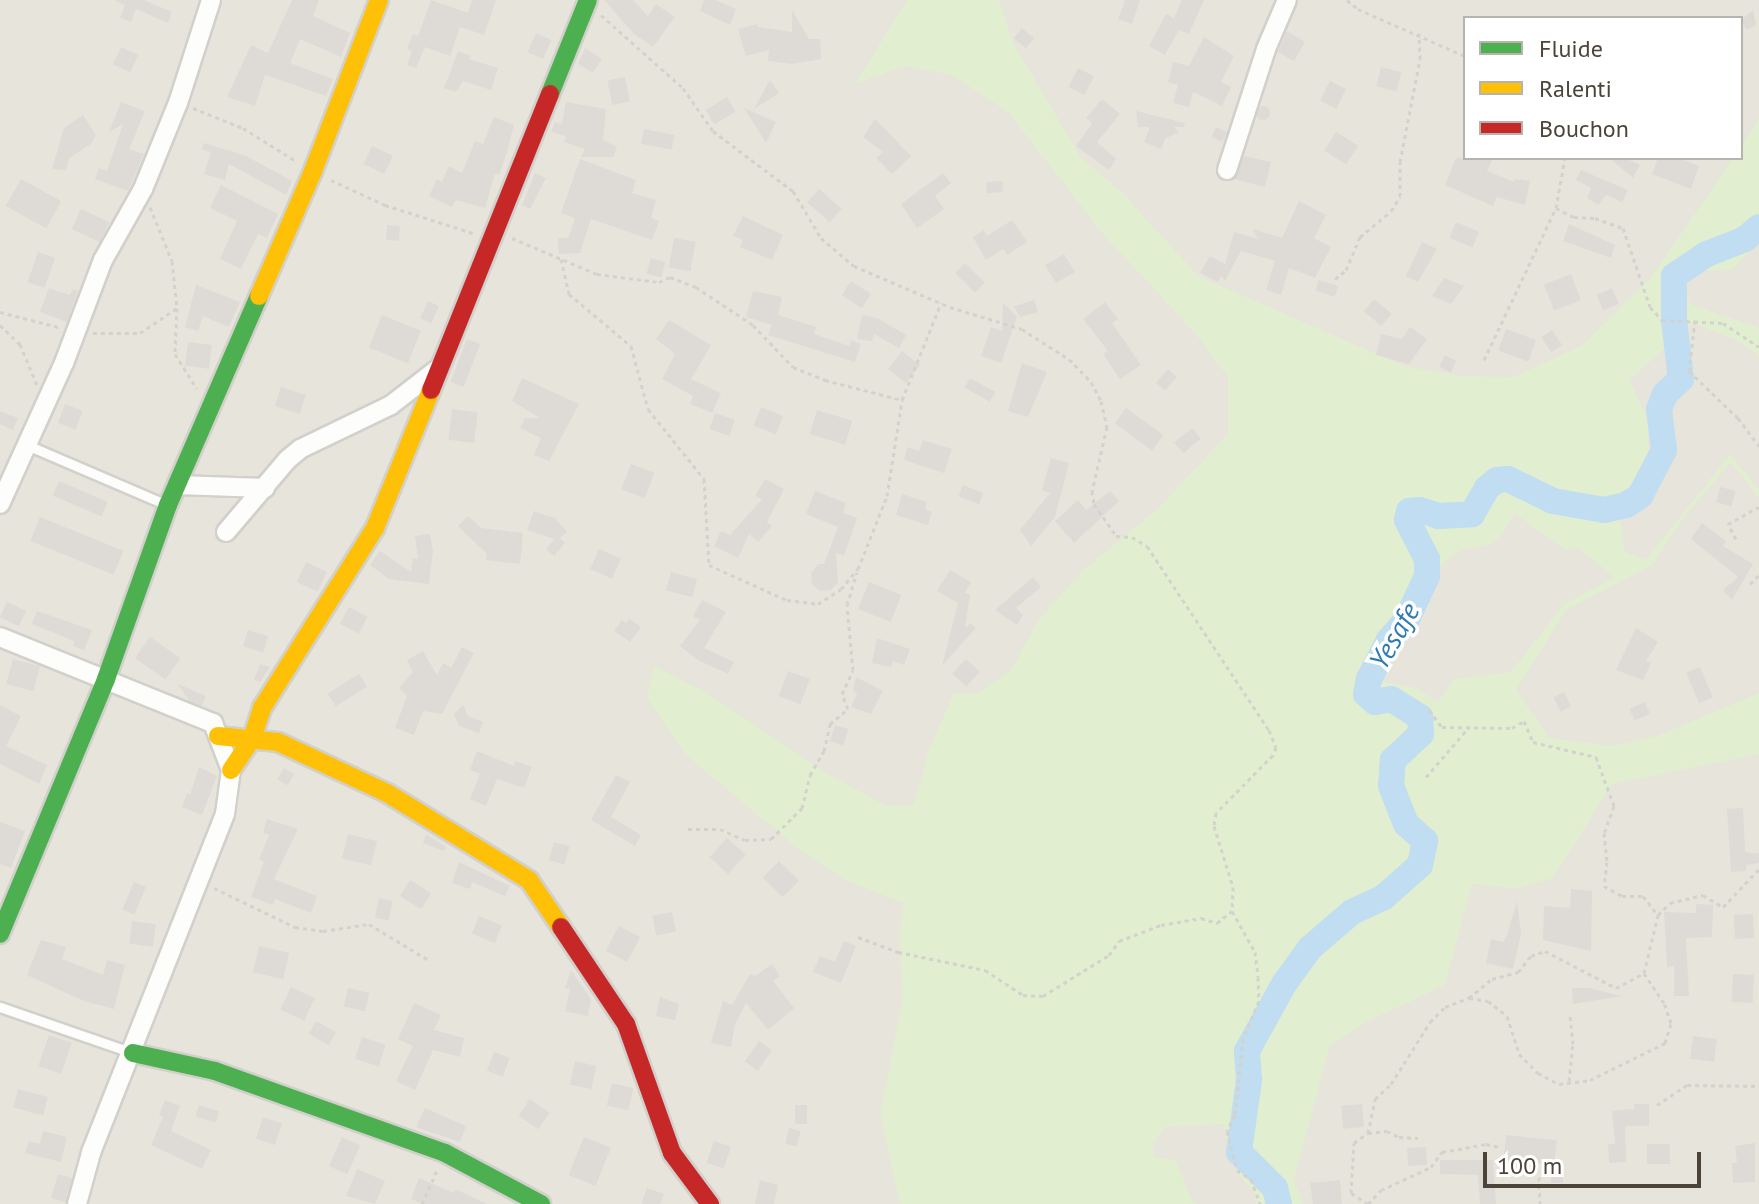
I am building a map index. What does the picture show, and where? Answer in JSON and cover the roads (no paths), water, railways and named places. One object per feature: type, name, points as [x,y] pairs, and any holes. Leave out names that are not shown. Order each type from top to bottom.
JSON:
[{"type":"street","points":[[0,504],[40,418],[103,260],[143,189],[178,103],[211,0]]},
{"type":"street","points":[[0,934],[106,679],[168,505],[313,171],[379,0]]},
{"type":"street","points":[[1227,170],[1266,49],[1287,0]]},
{"type":"street","points":[[77,1204],[91,1153],[225,814],[231,770],[252,739],[262,708],[375,528],[588,1]]},
{"type":"street","points":[[226,532],[300,449],[391,405],[442,365]]},
{"type":"street","points":[[177,485],[265,488]]},
{"type":"street","points":[[0,637],[213,723],[231,770]]},
{"type":"street","points":[[218,736],[278,742],[327,762],[387,793],[529,880],[626,1024],[672,1153],[710,1204]]},
{"type":"street","points":[[133,1053],[215,1071],[445,1153],[541,1204]]},
{"type":"lane","points":[[27,445],[168,505]]},
{"type":"lane","points":[[0,1007],[133,1053]]},
{"type":"waterway","name":"Yesafe","points":[[1279,1204],[1275,1188],[1239,1152],[1249,1080],[1247,1051],[1284,984],[1310,948],[1352,912],[1384,897],[1420,865],[1425,841],[1406,824],[1391,786],[1393,760],[1421,734],[1420,717],[1391,699],[1375,702],[1366,694],[1369,679],[1389,640],[1407,619],[1427,576],[1427,559],[1407,520],[1409,511],[1420,510],[1439,516],[1472,514],[1487,488],[1497,480],[1508,479],[1553,501],[1604,510],[1626,505],[1640,496],[1664,450],[1659,409],[1665,394],[1681,379],[1674,320],[1674,276],[1707,254],[1745,239],[1759,227]]}]
